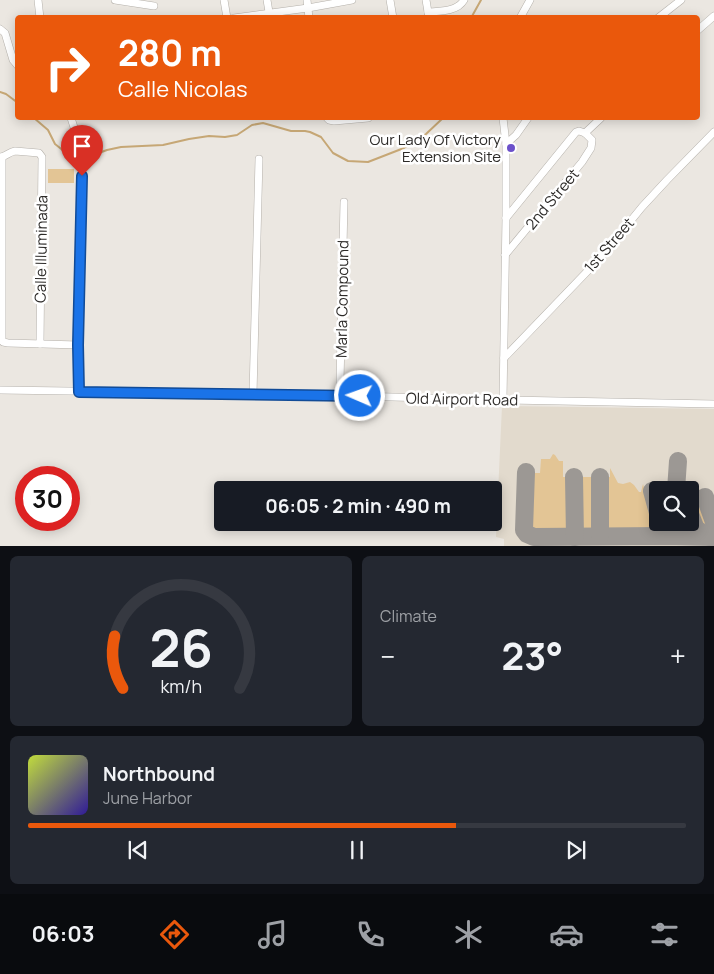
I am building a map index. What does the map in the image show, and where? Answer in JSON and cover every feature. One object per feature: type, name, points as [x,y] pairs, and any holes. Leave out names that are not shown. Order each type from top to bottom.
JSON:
[{"type":"street","points":[[38,0],[40,15]]},
{"type":"street","points":[[115,0],[154,6]]},
{"type":"street","points":[[224,0],[226,15]]},
{"type":"street","points":[[266,0],[269,12]]},
{"type":"street","points":[[252,15],[307,4],[350,0]]},
{"type":"street","points":[[390,0],[392,15]]},
{"type":"street","points":[[426,0],[428,15],[454,8],[461,5],[464,0]]},
{"type":"street","points":[[522,15],[530,0]]},
{"type":"street","points":[[662,15],[681,0]]},
{"type":"street","points":[[700,28],[714,16]]},
{"type":"street","points":[[0,29],[5,33],[12,60],[15,63]]},
{"type":"street","points":[[72,120],[82,152]]},
{"type":"street","points":[[329,120],[334,122],[351,120]]},
{"type":"street","points":[[502,120],[506,144],[503,400]]},
{"type":"street","points":[[506,144],[516,135],[527,120]]},
{"type":"street","points":[[506,218],[573,134],[579,131],[585,133],[599,120]]},
{"type":"street","name":"1st Street","points":[[504,358],[602,256],[666,180],[714,132]]},
{"type":"street","name":"2nd Street","points":[[505,255],[582,162],[591,148],[592,140],[585,133]]},
{"type":"street","name":"Calle Illuminada","points":[[1,157],[11,151],[36,152],[41,154],[43,160],[40,344]]},
{"type":"street","points":[[1,157],[3,342],[78,345]]},
{"type":"street","points":[[253,394],[259,159]]},
{"type":"street","points":[[79,392],[78,345],[82,176]]},
{"type":"street","name":"Marla Compound","points":[[341,396],[344,202]]},
{"type":"street","name":"Old Airport Road","points":[[0,390],[714,404]]},
{"type":"shaded area","points":[[48,169],[74,169],[74,183],[48,183]]},
{"type":"shaded area","points":[[502,406],[714,409],[714,546],[504,546],[504,539],[496,537],[496,531],[502,531],[502,481],[499,481]]},
{"type":"shaded area","points":[[553,454],[559,461],[563,461],[563,477],[572,477],[572,497],[569,498],[569,506],[572,507],[572,531],[531,531],[527,525],[528,475],[540,473],[541,459],[550,459]]},
{"type":"shaded area","points":[[610,468],[618,483],[630,482],[639,492],[641,492],[643,484],[645,492],[649,492],[649,531],[602,531],[603,477],[610,477]]},
{"type":"shaded area","points":[[576,477],[597,477],[596,531],[576,531],[578,498],[576,497]]},
{"type":"shaded area","points":[[699,496],[701,496],[712,528],[709,531],[699,527]]},
{"type":"waterway","points":[[473,15],[481,0]]},
{"type":"waterway","points":[[0,92],[15,101]]},
{"type":"waterway","points":[[36,120],[48,130],[55,144],[73,156],[88,157],[121,147],[163,145],[209,136],[225,137],[237,135],[252,125],[263,123],[291,131],[310,132],[321,137],[333,153],[348,161],[368,162],[404,148],[426,134],[441,120]]},
{"type":"taxiway","points":[[677,481],[678,461]]},
{"type":"taxiway","points":[[526,472],[524,530],[527,534],[534,537],[714,537]]},
{"type":"taxiway","points":[[574,477],[575,537]]},
{"type":"taxiway","points":[[600,477],[600,536]]},
{"type":"taxiway","points":[[705,497],[714,522]]},
{"type":"taxiway","points":[[699,531],[710,537]]},
{"type":"place","name":"Our Lady Of Victory Extension Site","points":[[511,148]]},
{"type":"route","points":[[82,176],[78,345],[79,392],[360,396]]}]
